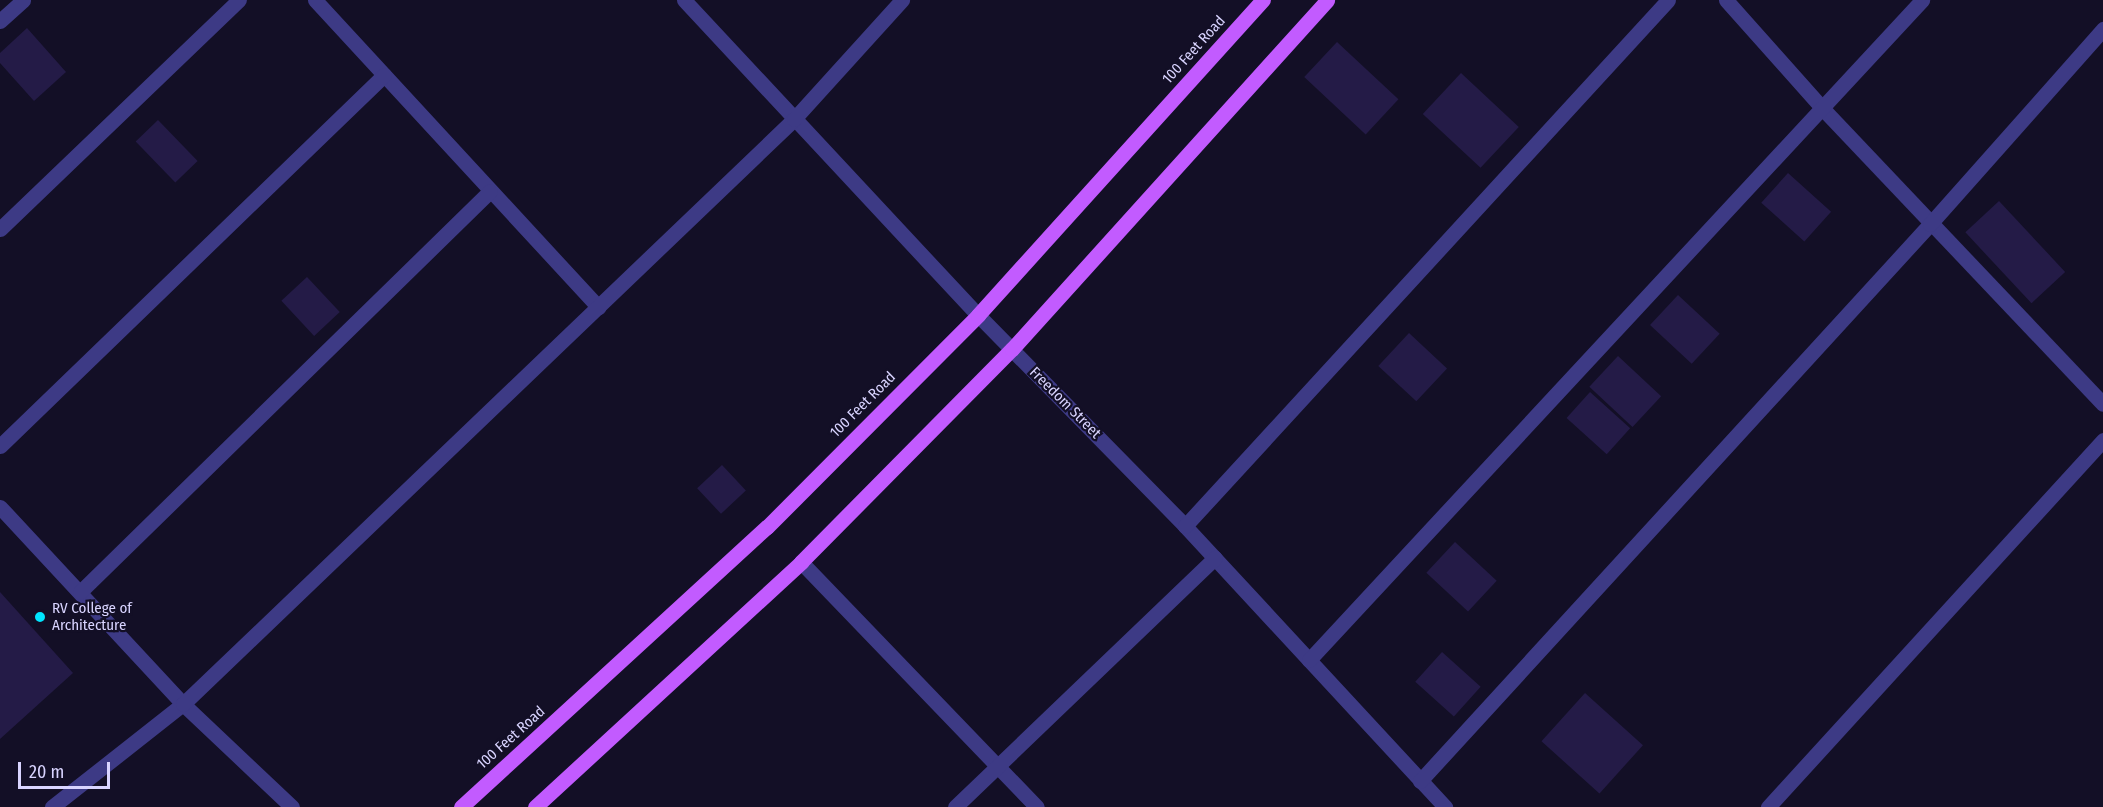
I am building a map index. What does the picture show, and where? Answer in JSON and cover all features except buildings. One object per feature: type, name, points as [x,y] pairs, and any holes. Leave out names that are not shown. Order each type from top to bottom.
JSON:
[{"type":"main road","name":"100 Feet Road","points":[[461,807],[767,527],[978,315],[1263,0]]},
{"type":"main road","points":[[535,807],[801,562],[1012,349],[1327,0]]},
{"type":"street","points":[[0,21],[23,0]]},
{"type":"street","points":[[0,230],[239,0]]},
{"type":"street","points":[[315,0],[598,307]]},
{"type":"street","name":"Freedom Street","points":[[684,0],[978,315],[1185,526],[1445,807]]},
{"type":"street","points":[[52,807],[183,704],[794,119],[902,0]]},
{"type":"street","points":[[1185,526],[1668,0]]},
{"type":"street","points":[[1726,0],[1930,224],[2103,404]]},
{"type":"street","points":[[1309,660],[1824,110],[1922,0]]},
{"type":"street","points":[[1420,781],[1930,224],[2103,29]]},
{"type":"street","points":[[0,446],[384,75]]},
{"type":"street","points":[[80,592],[490,191]]},
{"type":"street","points":[[1768,807],[2103,440]]},
{"type":"street","points":[[0,507],[183,704],[292,807]]},
{"type":"street","points":[[955,807],[1215,558]]},
{"type":"street","points":[[801,562],[1037,807]]},
{"type":"place","name":"RV College of Architecture","points":[[40,617]]}]
